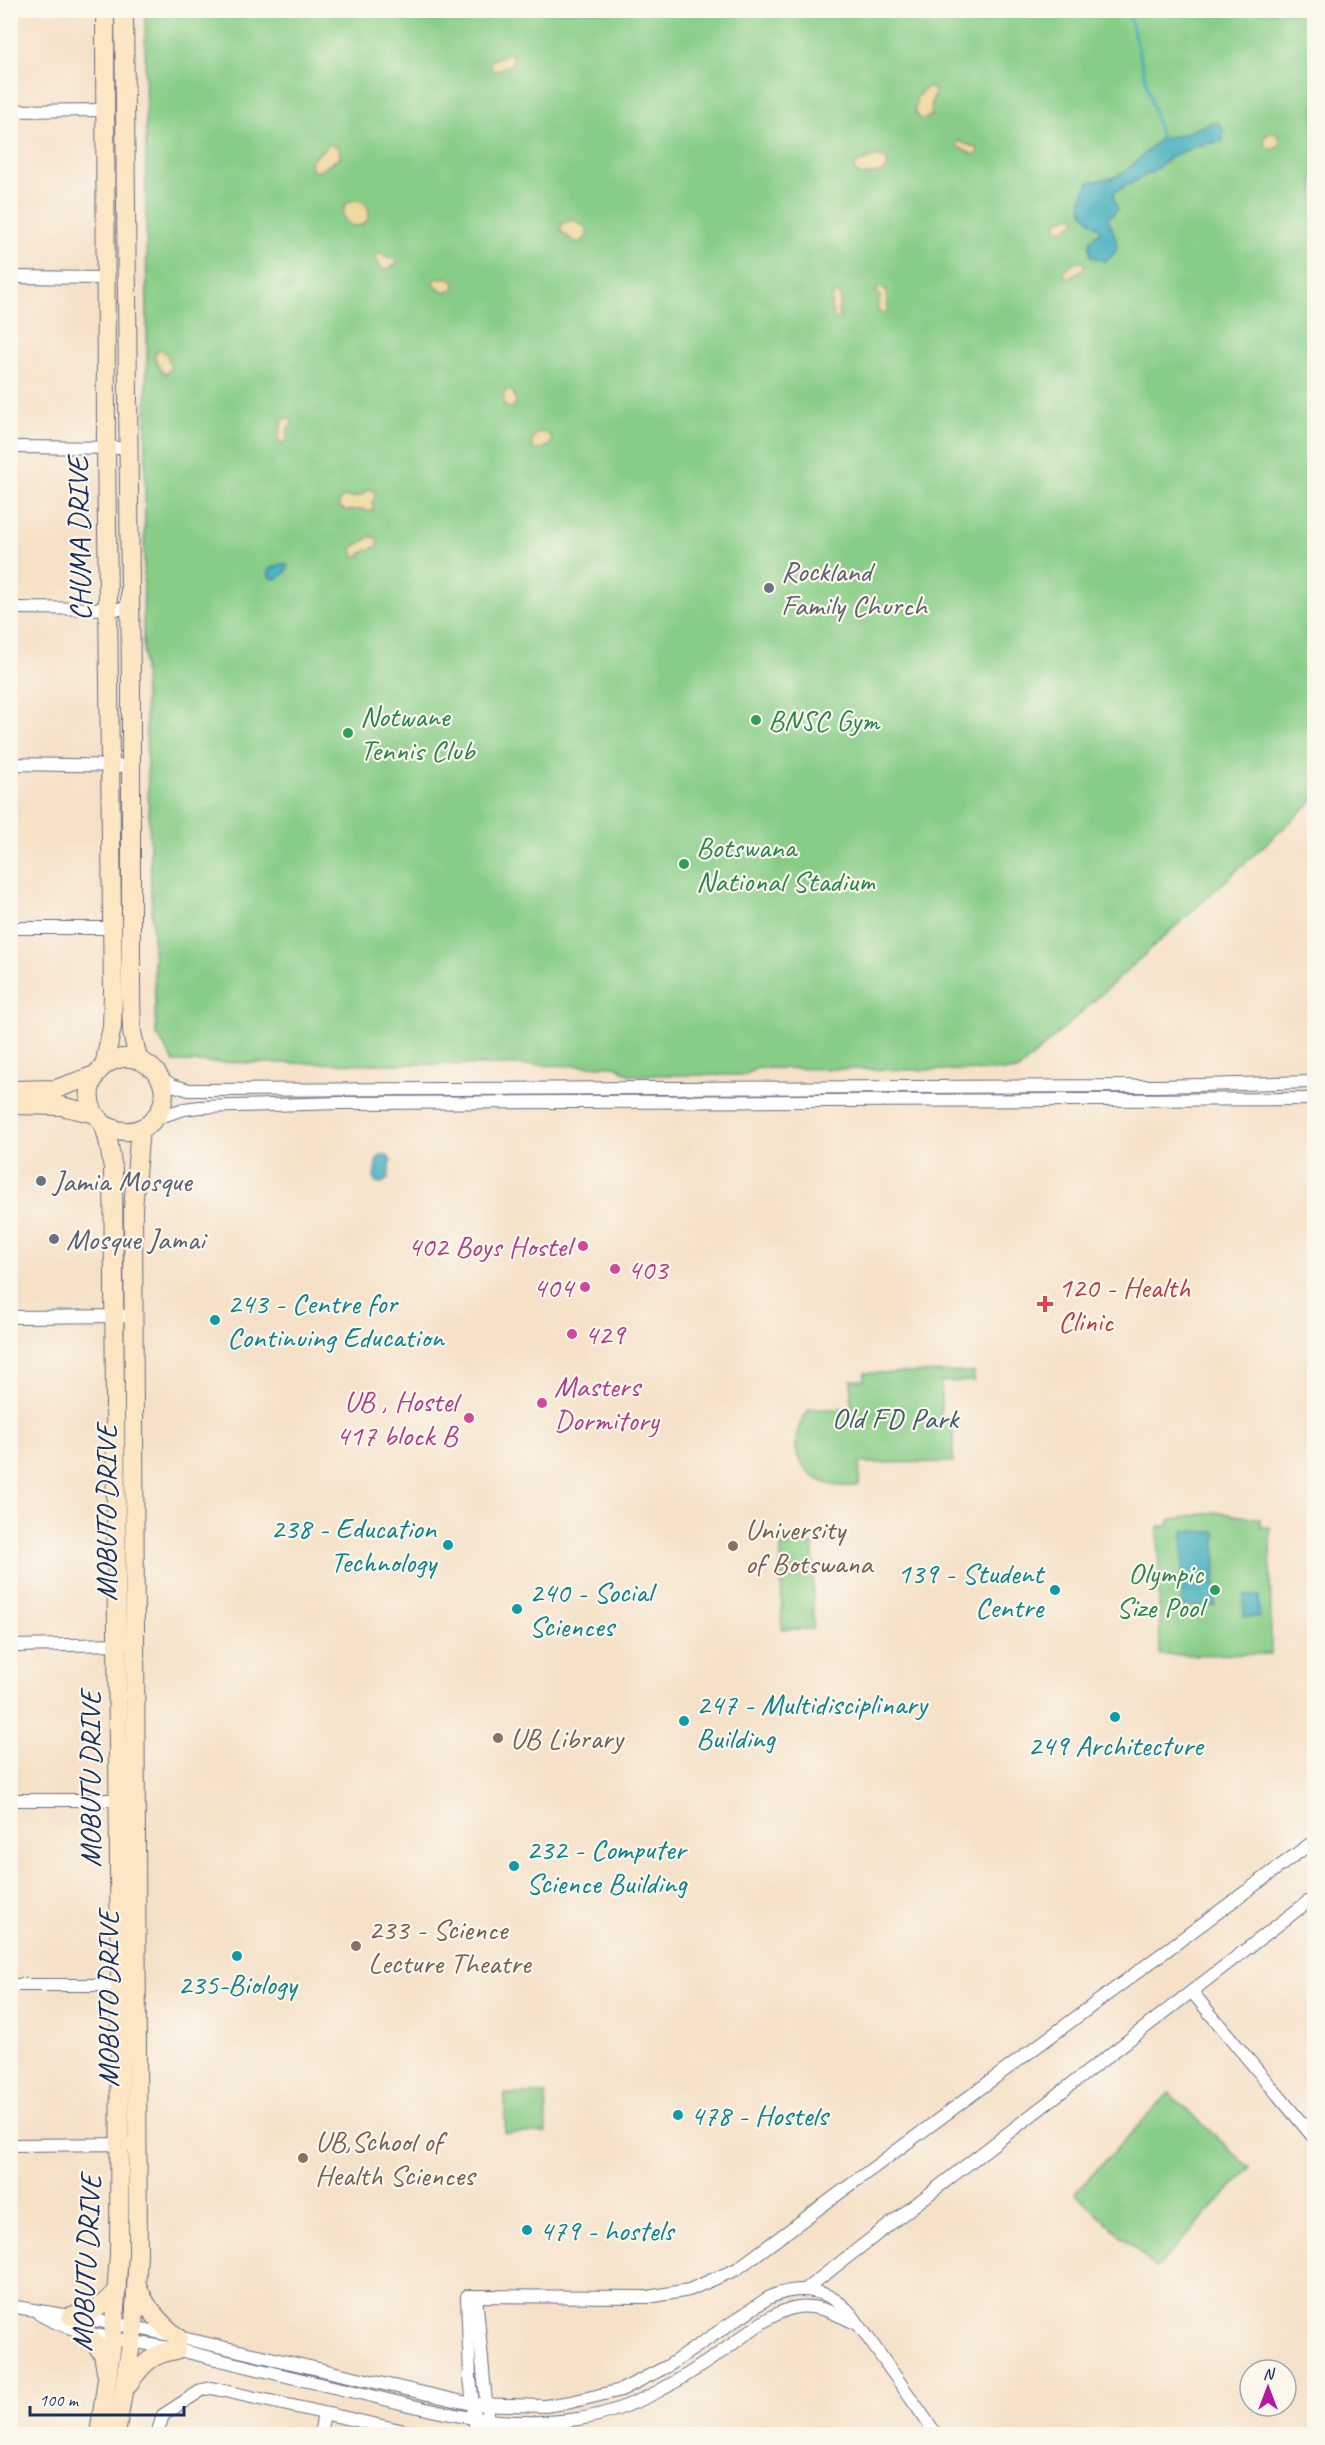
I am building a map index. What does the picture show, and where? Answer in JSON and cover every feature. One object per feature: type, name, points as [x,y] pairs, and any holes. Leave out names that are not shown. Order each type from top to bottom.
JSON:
[{"type":"main road","name":"CHUMA DRIVE","points":[[99,1070],[112,1027],[106,448],[105,10]]},
{"type":"main road","name":"CHUMA DRIVE","points":[[124,10],[128,609],[131,687],[129,766],[131,997],[132,1032],[138,1059]]},
{"type":"main road","points":[[10,1090],[56,1089],[99,1070],[114,1060],[126,1058],[138,1059],[151,1066],[160,1077],[164,1098],[156,1118],[140,1129],[120,1131],[99,1118],[61,1106],[10,1105]]},
{"type":"main road","points":[[99,1070],[89,1095],[99,1118]]},
{"type":"main road","name":"MOBUTU DRIVE","points":[[99,1118],[113,1168],[114,1316],[126,1644],[129,2145],[114,2330],[99,2434]]},
{"type":"main road","name":"MOBUTO DRIVE","points":[[126,1644],[134,1183],[140,1129]]},
{"type":"main road","points":[[116,2434],[133,2334],[136,2283],[129,2145]]},
{"type":"main road","points":[[124,2389],[147,2361],[177,2344],[143,2300],[136,2283]]},
{"type":"main road","points":[[71,2316],[86,2314],[96,2309],[108,2301],[117,2290]]},
{"type":"main road","points":[[85,2331],[103,2354],[107,2380]]},
{"type":"street","points":[[10,111],[106,110]]},
{"type":"street","points":[[10,277],[106,278]]},
{"type":"street","points":[[10,447],[127,448]]},
{"type":"street","points":[[10,608],[128,609]]},
{"type":"street","points":[[10,764],[129,766]]},
{"type":"street","points":[[10,928],[111,928]]},
{"type":"street","points":[[160,1077],[172,1085],[189,1090],[1160,1086],[1314,1082]]},
{"type":"street","points":[[1159,1101],[1160,1086]]},
{"type":"street","points":[[156,1118],[184,1108],[339,1103],[1314,1099]]},
{"type":"street","points":[[10,1317],[133,1316]]},
{"type":"street","points":[[10,1646],[126,1644]]},
{"type":"street","points":[[10,1800],[127,1801]]},
{"type":"street","points":[[472,2296],[648,2297],[689,2290],[737,2269],[1314,1842]]},
{"type":"street","points":[[806,2289],[1314,1897]]},
{"type":"street","points":[[10,1985],[128,1985]]},
{"type":"street","points":[[1192,1992],[1314,2138]]},
{"type":"street","points":[[10,2145],[129,2145]]},
{"type":"street","points":[[10,2306],[71,2316],[114,2330],[177,2344],[472,2404],[545,2406],[621,2390],[668,2366],[768,2298],[783,2291],[806,2289],[826,2295],[847,2308],[936,2434]]},
{"type":"street","points":[[472,2296],[472,2404],[476,2434]]},
{"type":"street","points":[[472,2296],[489,2434]]},
{"type":"street","points":[[177,2344],[473,2419],[524,2424],[580,2419],[632,2404],[686,2377],[766,2320],[792,2308],[809,2306],[826,2310],[858,2324]]},
{"type":"street","points":[[37,2312],[50,2320],[85,2331],[114,2330]]},
{"type":"street","points":[[157,2434],[163,2415],[202,2390],[211,2388],[418,2434]]},
{"type":"street","points":[[320,2434],[324,2414]]},
{"type":"green space","points":[[145,11],[1314,11],[1314,800],[1017,1071],[757,1068],[745,1075],[631,1075],[616,1066],[174,1062],[156,1033],[143,637],[147,348]]},
{"type":"green space","name":"Old FD Park","points":[[974,1372],[974,1381],[941,1382],[941,1420],[953,1420],[953,1462],[860,1463],[859,1485],[841,1486],[825,1483],[812,1476],[803,1466],[797,1453],[796,1439],[800,1424],[810,1409],[851,1409],[851,1380],[864,1380],[865,1373]]},
{"type":"green space","name":"Olympic Size Pool","points":[[1215,1512],[1260,1519],[1260,1527],[1270,1527],[1271,1654],[1160,1655],[1158,1526],[1169,1526],[1169,1520]]},
{"type":"green space","points":[[813,1545],[813,1629],[782,1629],[781,1546]]},
{"type":"green space","points":[[1169,2093],[1250,2168],[1156,2268],[1075,2193]]},
{"type":"green space","points":[[505,2094],[546,2094],[546,2133],[505,2133]]},
{"type":"sand","points":[[507,53],[513,55],[512,64],[496,71],[490,69],[491,61]]},
{"type":"sand","points":[[926,87],[934,90],[935,95],[932,100],[931,116],[922,120],[915,113],[916,98]]},
{"type":"sand","points":[[1272,133],[1278,135],[1280,141],[1278,147],[1272,149],[1266,147],[1264,141],[1266,135]]},
{"type":"sand","points":[[958,141],[977,148],[978,153],[974,155],[956,146]]},
{"type":"sand","points":[[329,144],[339,147],[340,158],[319,171],[314,171],[310,166],[311,161]]},
{"type":"sand","points":[[877,156],[886,159],[888,166],[884,172],[863,176],[856,173],[854,167],[857,163]]},
{"type":"sand","points":[[356,200],[365,204],[369,213],[365,222],[356,226],[347,222],[343,213],[347,204]]},
{"type":"sand","points":[[1073,216],[1076,219],[1074,223],[1063,230],[1057,228],[1056,223],[1059,220]]},
{"type":"sand","points":[[574,220],[587,229],[587,236],[582,242],[574,242],[560,230],[562,223]]},
{"type":"sand","points":[[380,252],[398,261],[397,264],[387,270],[382,269],[375,258]]},
{"type":"sand","points":[[1073,263],[1084,264],[1084,269],[1069,277],[1064,277],[1064,271]]},
{"type":"sand","points":[[447,277],[455,283],[454,290],[444,292],[434,286],[435,279]]},
{"type":"sand","points":[[880,287],[886,291],[888,310],[884,314],[877,310],[880,297],[876,291]]},
{"type":"sand","points":[[835,293],[841,296],[838,313],[840,317],[837,320],[833,317],[834,313],[831,310],[832,297]]},
{"type":"sand","points":[[161,349],[167,354],[171,368],[166,374],[161,371],[155,358],[155,353]]},
{"type":"sand","points":[[508,390],[513,391],[516,403],[511,408],[506,407],[503,403],[504,393]]},
{"type":"sand","points":[[290,418],[293,424],[288,428],[286,441],[281,444],[278,438],[283,420]]},
{"type":"sand","points":[[539,432],[548,433],[552,441],[549,446],[537,451],[532,444]]},
{"type":"sand","points":[[367,489],[373,490],[376,495],[372,503],[374,507],[372,511],[368,512],[364,509],[346,511],[339,507],[339,501],[343,497],[351,498],[362,495]]},
{"type":"sand","points":[[371,536],[378,539],[378,546],[363,552],[359,557],[354,556],[352,548]]},
{"type":"water","points":[[1213,122],[1220,124],[1223,129],[1223,141],[1200,145],[1174,155],[1152,172],[1115,192],[1113,198],[1118,209],[1108,219],[1117,247],[1111,257],[1105,261],[1091,257],[1090,243],[1100,229],[1088,218],[1082,208],[1082,197],[1089,182],[1112,178],[1125,172],[1161,138],[1181,135]]},
{"type":"water","points":[[284,563],[288,566],[286,572],[277,579],[270,578],[269,569]]},
{"type":"water","points":[[383,1154],[391,1161],[388,1179],[381,1184],[376,1182],[374,1177],[377,1159]]},
{"type":"water","points":[[1183,1531],[1216,1532],[1215,1606],[1182,1606]]},
{"type":"water","points":[[1244,1596],[1259,1596],[1259,1617],[1244,1617]]},
{"type":"waterway","points":[[1128,10],[1161,138]]},
{"type":"place","name":"Rockland Family Church","points":[[769,588]]},
{"type":"place","name":"BNSC Gym","points":[[756,720]]},
{"type":"place","name":"Notwane Tennis Club","points":[[348,733]]},
{"type":"place","name":"Botswana National Stadium","points":[[684,864]]},
{"type":"place","name":"Jamia Mosque","points":[[41,1181]]},
{"type":"place","name":"Mosque Jamai","points":[[54,1239]]},
{"type":"place","name":"402 Boys Hostel","points":[[583,1246]]},
{"type":"place","name":"403","points":[[615,1269]]},
{"type":"place","name":"404","points":[[585,1287]]},
{"type":"place","name":"120 - Health Clinic","points":[[1045,1304]]},
{"type":"place","name":"243 - Centre for Continuing Education","points":[[215,1320]]},
{"type":"place","name":"429","points":[[572,1334]]},
{"type":"place","name":"Masters Dormitory","points":[[542,1403]]},
{"type":"place","name":"UB , Hostel 417 block B","points":[[469,1418]]},
{"type":"place","name":"238 - Education Technology","points":[[448,1545]]},
{"type":"place","name":"University of Botswana","points":[[733,1546]]},
{"type":"place","name":"139 - Student Centre","points":[[1055,1590]]},
{"type":"place","name":"Olympic Size Pool","points":[[1215,1590]]},
{"type":"place","name":"240 - Social Sciences","points":[[517,1609]]},
{"type":"place","name":"249 Architecture","points":[[1115,1717]]},
{"type":"place","name":"247 - Multidisciplinary Building","points":[[684,1721]]},
{"type":"place","name":"UB Library","points":[[498,1738]]},
{"type":"place","name":"232 - Computer Science Building","points":[[514,1866]]},
{"type":"place","name":"233 - Science Lecture Theatre","points":[[356,1946]]},
{"type":"place","name":"235-Biology","points":[[237,1956]]},
{"type":"place","name":"478 - Hostels","points":[[678,2115]]},
{"type":"place","name":"UB,School of Health Sciences","points":[[303,2158]]},
{"type":"place","name":"479 - hostels","points":[[527,2230]]}]
